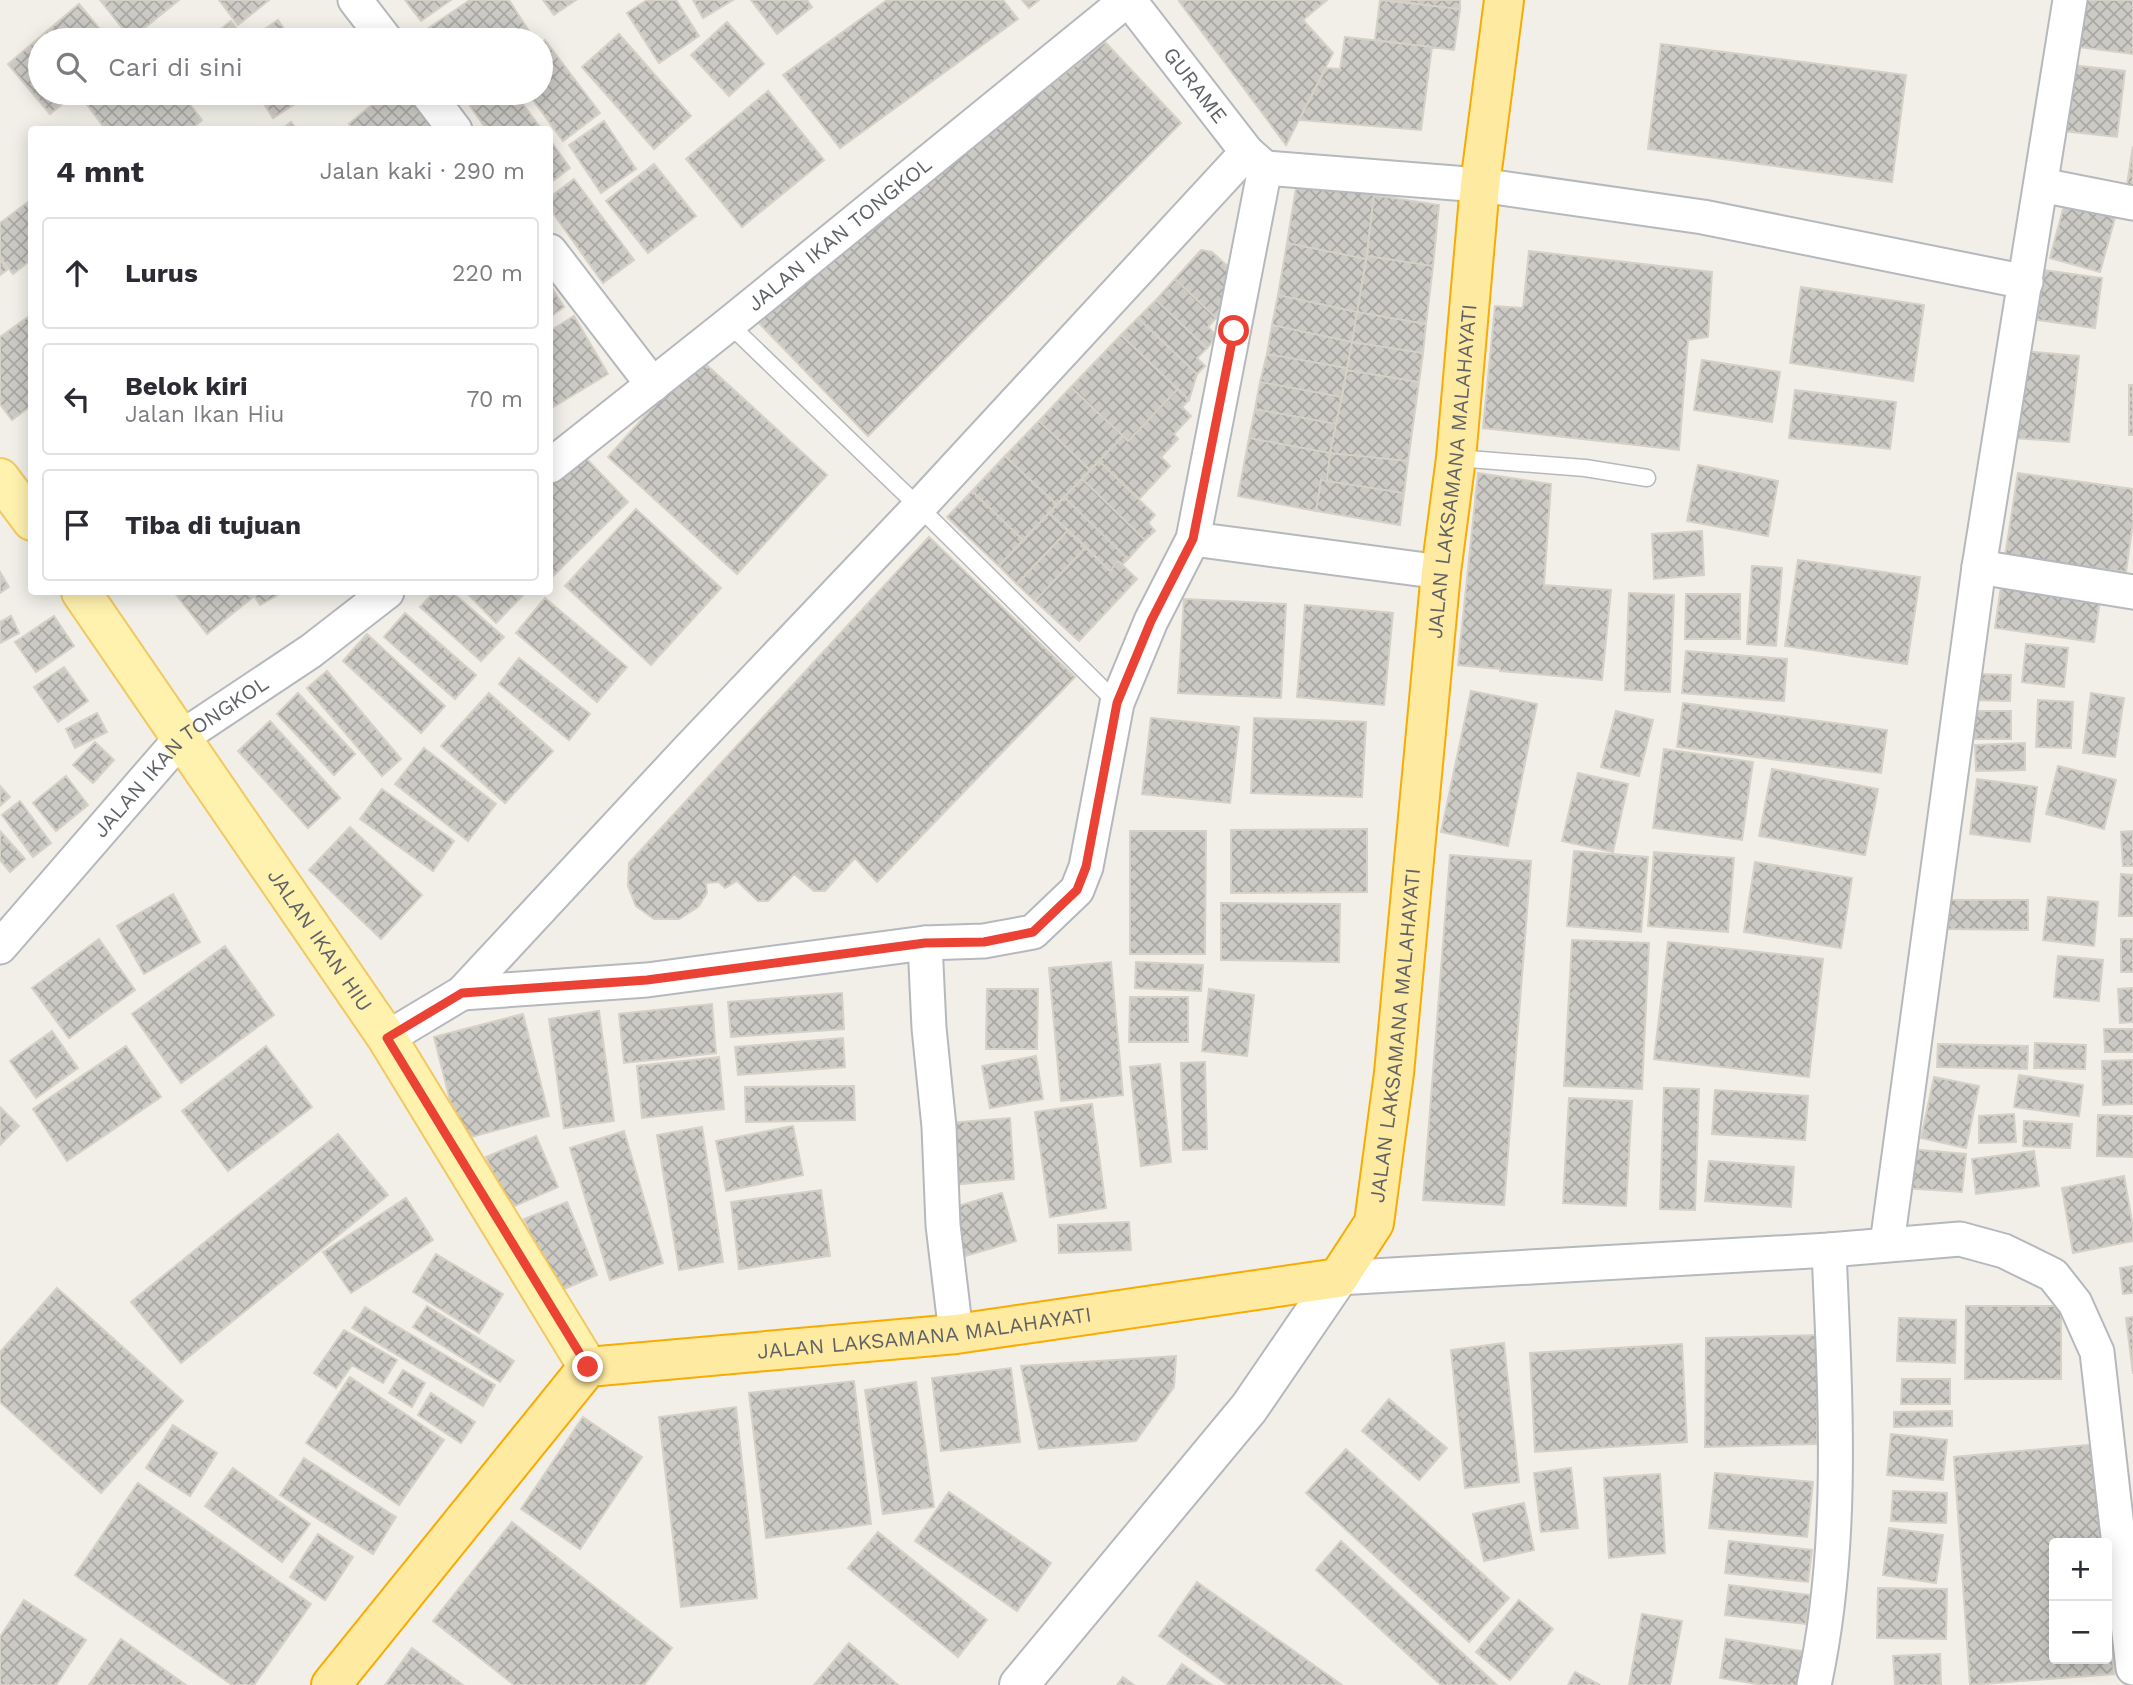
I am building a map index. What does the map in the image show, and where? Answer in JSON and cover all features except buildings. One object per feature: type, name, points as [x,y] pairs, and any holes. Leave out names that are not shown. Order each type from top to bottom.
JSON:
[{"type":"highway","name":"JALAN LAKSAMANA MALAHAYATI","points":[[588,1367],[956,1334],[1338,1278],[1374,1223],[1394,1073],[1441,572],[1456,458],[1480,185],[1504,0]]},
{"type":"highway","points":[[331,1685],[588,1367]]},
{"type":"main road","name":"JALAN IKAN HIU","points":[[83,595],[387,1038],[588,1367]]},
{"type":"street","points":[[355,0],[377,28]]},
{"type":"street","name":"GURAME","points":[[1128,0],[1256,160]]},
{"type":"street","name":"JALAN IKAN TONGKOL","points":[[553,464],[1128,0]]},
{"type":"street","points":[[1887,1244],[1979,567],[2070,0]]},
{"type":"street","points":[[436,105],[452,126]]},
{"type":"street","points":[[1256,160],[1480,185],[1703,217],[2026,282]]},
{"type":"street","points":[[387,1038],[462,993],[687,751],[1256,160]]},
{"type":"street","points":[[462,993],[647,980],[925,943],[984,942],[1033,932],[1077,890],[1086,867],[1117,703],[1151,621],[1193,539],[1256,160]]},
{"type":"street","points":[[2041,185],[2133,203]]},
{"type":"street","points":[[553,255],[653,385]]},
{"type":"street","points":[[1193,539],[1441,572]]},
{"type":"street","points":[[1979,567],[2133,592]]},
{"type":"street","name":"JALAN IKAN TONGKOL","points":[[0,947],[182,737],[311,651],[383,595]]},
{"type":"street","points":[[925,943],[929,1028],[939,1128],[943,1225],[956,1334]]},
{"type":"street","points":[[1019,1685],[1249,1408],[1338,1278],[1829,1250],[1960,1239],[2004,1251],[2053,1275],[2075,1303],[2097,1352],[2125,1531],[2133,1668]]},
{"type":"street","points":[[1814,1685],[1832,1558],[1834,1467],[1829,1250]]},
{"type":"lane","points":[[729,324],[1117,703]]},
{"type":"lane","points":[[1456,458],[1585,468],[1647,478]]},
{"type":"route","points":[[588,1367],[387,1038],[462,993],[647,980],[925,943],[984,942],[1033,932],[1077,890],[1086,867],[1117,703],[1151,621],[1193,539],[1234,331]]}]
